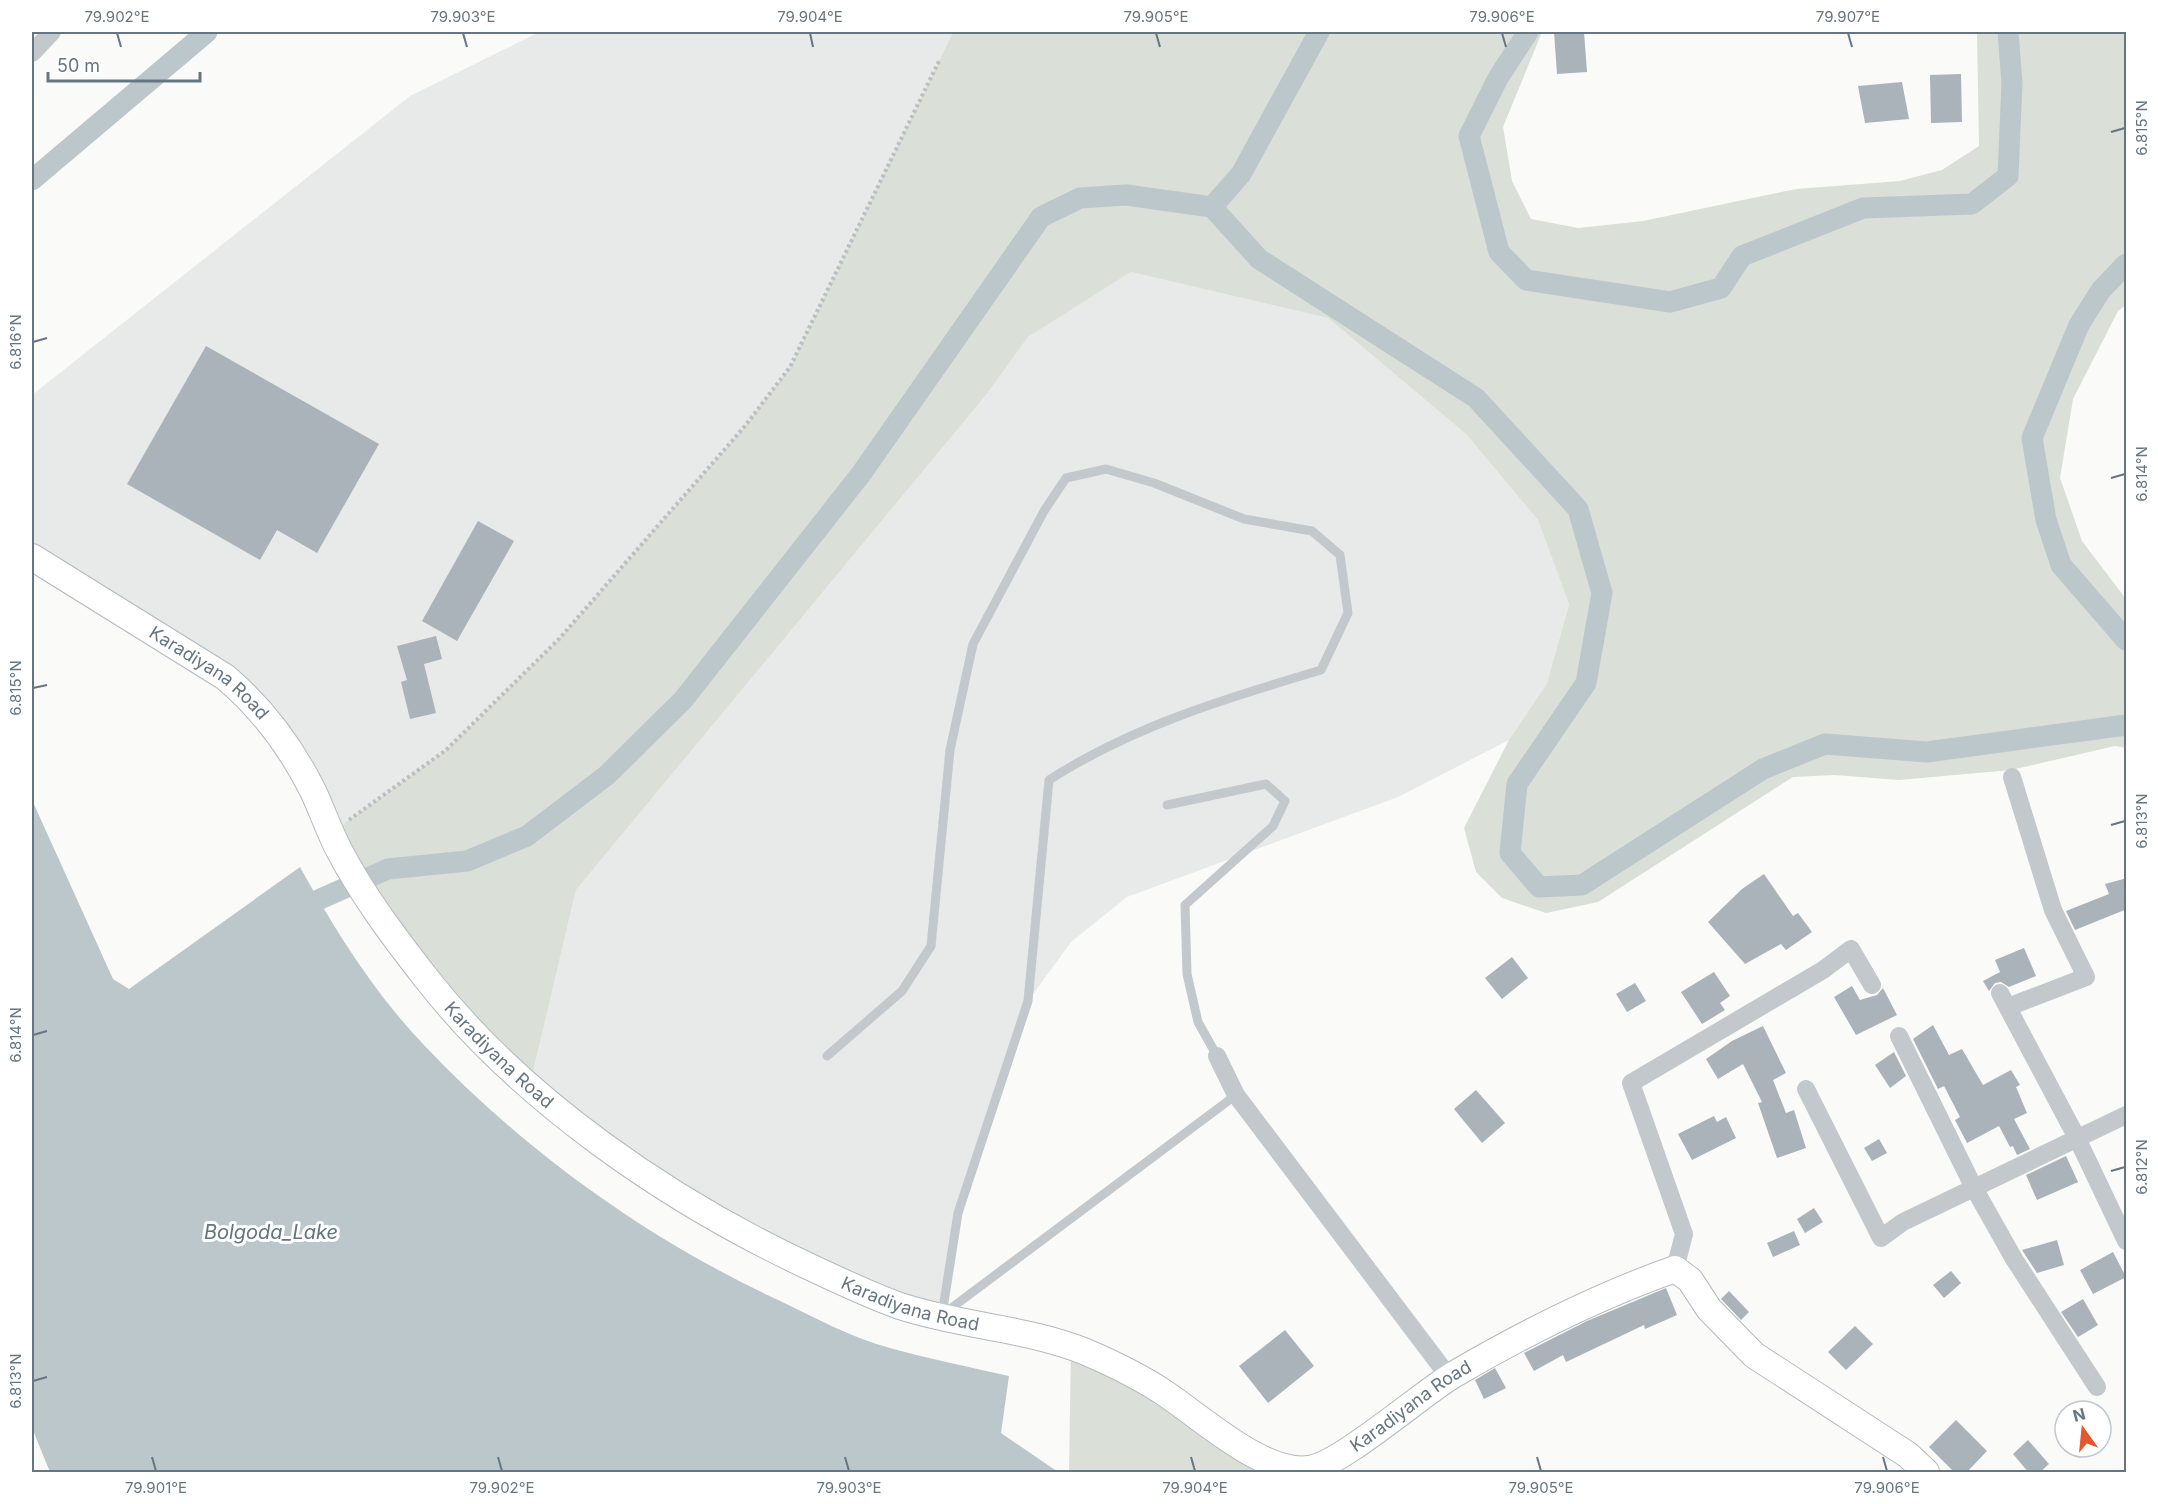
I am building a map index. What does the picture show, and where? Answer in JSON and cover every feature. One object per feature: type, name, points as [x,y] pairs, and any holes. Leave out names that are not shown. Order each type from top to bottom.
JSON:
[{"type":"street","points":[[32,53],[52,32]]},
{"type":"street","name":"Karadiyana Road","points":[[32,557],[225,677],[252,699],[286,744],[312,789],[335,841],[372,907],[456,1015],[530,1085],[604,1146],[666,1188],[752,1240],[902,1306],[1071,1346],[1126,1369],[1245,1449],[1286,1469],[1312,1469],[1336,1457],[1449,1377],[1543,1326],[1674,1269]]},
{"type":"street","points":[[2012,777],[2053,910],[2086,977],[2004,1000],[2077,1138],[2127,1241]]},
{"type":"street","points":[[1872,985],[1851,949],[1823,970],[1631,1083],[1684,1234],[1674,1269],[1690,1280],[1709,1309],[1754,1355],[1908,1455],[1926,1473]]},
{"type":"street","points":[[1899,1036],[1974,1188],[2014,1259],[2097,1387]]},
{"type":"street","points":[[1217,1056],[1236,1095],[1449,1377]]},
{"type":"street","points":[[1806,1089],[1881,1238],[1903,1222],[2127,1115]]},
{"type":"lane","points":[[827,1056],[902,991],[931,946],[950,750],[973,644],[1044,511],[1066,478],[1106,469],[1125,474],[1154,483],[1244,519],[1312,531],[1340,555],[1348,613],[1322,670],[1205,704],[1086,757],[1049,780],[1028,1001],[958,1213],[942,1315]]},
{"type":"lane","points":[[1167,805],[1266,784],[1285,801],[1273,826],[1185,905],[1187,974],[1198,1022],[1217,1056]]},
{"type":"lane","points":[[942,1315],[1236,1095]]},
{"type":"path","points":[[335,841],[446,750],[559,639],[745,426],[790,367],[939,60]]},
{"type":"shaded area","points":[[539,32],[953,32],[790,367],[745,426],[559,639],[446,750],[331,833],[266,715],[32,557],[32,395],[410,96]]},
{"type":"shaded area","points":[[953,32],[1542,32],[1503,127],[1512,181],[1531,219],[1578,228],[1643,221],[1796,189],[1900,181],[1942,170],[1979,146],[1977,32],[2126,32],[2126,305],[2118,311],[2073,399],[2060,478],[2082,541],[2126,599],[2126,748],[2115,746],[2011,770],[1899,780],[1834,775],[1793,777],[1598,902],[1546,913],[1502,898],[1476,872],[1464,828],[1509,740],[1547,683],[1569,604],[1538,520],[1466,434],[1328,318],[1131,272],[1028,337],[986,395],[576,890],[530,1085],[456,1015],[331,833],[446,750],[559,639],[745,426],[790,367]]},
{"type":"shaded area","points":[[1131,272],[1328,318],[1466,434],[1538,520],[1569,603],[1547,683],[1509,740],[1398,797],[1127,897],[1071,942],[1028,1001],[958,1213],[942,1315],[752,1240],[530,1085],[576,890],[986,395],[1028,337]]},
{"type":"shaded area","points":[[1071,1346],[1264,1460],[1249,1472],[1069,1472]]},
{"type":"water","name":"Bolgoda_Lake","points":[[32,800],[113,979],[129,989],[300,867],[356,960],[388,1004],[462,1084],[545,1156],[589,1189],[681,1249],[729,1276],[819,1320],[862,1339],[890,1348],[1009,1376],[1001,1433],[1058,1472],[50,1472],[32,1428]]},
{"type":"building","points":[[1554,32],[1584,32],[1587,72],[1557,74]]},
{"type":"building","points":[[1961,74],[1962,122],[1931,123],[1930,75]]},
{"type":"building","points":[[1902,82],[1909,119],[1865,123],[1858,86]]},
{"type":"building","points":[[206,346],[379,444],[317,553],[277,530],[260,560],[127,484]]},
{"type":"building","points":[[478,521],[514,541],[457,641],[422,621]]},
{"type":"building","points":[[436,636],[442,659],[424,664],[436,713],[410,719],[401,682],[407,680],[397,646]]},
{"type":"building","points":[[1764,874],[1793,916],[1798,913],[1812,932],[1786,950],[1781,944],[1745,964],[1708,922],[1742,889]]},
{"type":"building","points":[[2127,878],[2127,909],[2075,930],[2066,911],[2109,894],[2105,884]]},
{"type":"building","points":[[2024,948],[2036,976],[2009,987],[2001,982],[1995,983],[1989,991],[1983,981],[2000,972],[1995,960]]},
{"type":"building","points":[[1512,957],[1528,978],[1502,999],[1485,978]]},
{"type":"building","points":[[1714,972],[1730,996],[1720,1003],[1725,1010],[1702,1024],[1681,992]]},
{"type":"building","points":[[1635,983],[1646,1001],[1627,1012],[1616,994]]},
{"type":"building","points":[[1852,986],[1860,1000],[1877,995],[1883,988],[1897,1015],[1856,1035],[1834,997]]},
{"type":"building","points":[[1933,1025],[1949,1055],[1962,1049],[1983,1085],[2011,1070],[2020,1085],[2016,1087],[2027,1113],[2014,1119],[2030,1149],[2017,1155],[1999,1126],[1967,1143],[1955,1120],[1960,1117],[1944,1086],[1938,1089],[1913,1039]]},
{"type":"building","points":[[1763,1026],[1786,1073],[1773,1080],[1786,1113],[1794,1110],[1806,1148],[1777,1158],[1758,1103],[1762,1102],[1743,1064],[1718,1079],[1706,1059],[1732,1041]]},
{"type":"building","points":[[1894,1052],[1906,1076],[1890,1088],[1875,1065]]},
{"type":"building","points":[[1476,1090],[1505,1123],[1482,1143],[1454,1109]]},
{"type":"building","points":[[1714,1116],[1717,1122],[1726,1117],[1736,1138],[1692,1160],[1678,1134]]},
{"type":"building","points":[[1879,1139],[1887,1153],[1872,1161],[1864,1148]]},
{"type":"building","points":[[2066,1156],[2078,1182],[2037,1200],[2026,1175]]},
{"type":"building","points":[[1814,1208],[1823,1222],[1805,1233],[1797,1219]]},
{"type":"building","points":[[1794,1231],[1800,1245],[1773,1257],[1767,1243]]},
{"type":"building","points":[[2057,1240],[2064,1265],[2037,1273],[2022,1250]]},
{"type":"building","points":[[2113,1252],[2126,1277],[2093,1294],[2080,1270]]},
{"type":"building","points":[[1951,1271],[1961,1283],[1944,1298],[1933,1285]]},
{"type":"building","points":[[1666,1288],[1677,1315],[1645,1329],[1644,1325],[1566,1362],[1563,1355],[1534,1371],[1524,1353],[1587,1321]]},
{"type":"building","points":[[1729,1291],[1749,1312],[1741,1320],[1721,1299]]},
{"type":"building","points":[[2083,1299],[2098,1325],[2078,1337],[2061,1312]]},
{"type":"building","points":[[1855,1326],[1873,1344],[1846,1370],[1828,1352]]},
{"type":"building","points":[[1285,1330],[1314,1366],[1268,1403],[1239,1366]]},
{"type":"building","points":[[1495,1368],[1506,1388],[1484,1399],[1475,1380]]},
{"type":"building","points":[[1956,1420],[1987,1451],[1966,1473],[1955,1473],[1929,1447]]},
{"type":"building","points":[[2028,1440],[2049,1464],[2039,1473],[2029,1473],[2013,1454]]},
{"type":"waterway","points":[[32,180],[207,32]]},
{"type":"waterway","points":[[318,900],[388,869],[467,861],[527,836],[607,775],[683,700],[861,474],[1041,217],[1080,198],[1126,195],[1212,207],[1241,174],[1319,32]]},
{"type":"waterway","points":[[1528,32],[1498,78],[1469,136],[1499,252],[1526,280],[1670,302],[1721,288],[1742,256],[1863,208],[1972,204],[2008,176],[2012,83],[2008,32]]},
{"type":"waterway","points":[[1212,207],[1259,259],[1476,398],[1578,509],[1602,593],[1586,683],[1517,784],[1510,853],[1539,887],[1582,885],[1763,769],[1825,744],[1927,752],[2126,725]]},
{"type":"waterway","points":[[2126,264],[2101,290],[2079,325],[2032,438],[2046,520],[2061,565],[2126,640]]}]
